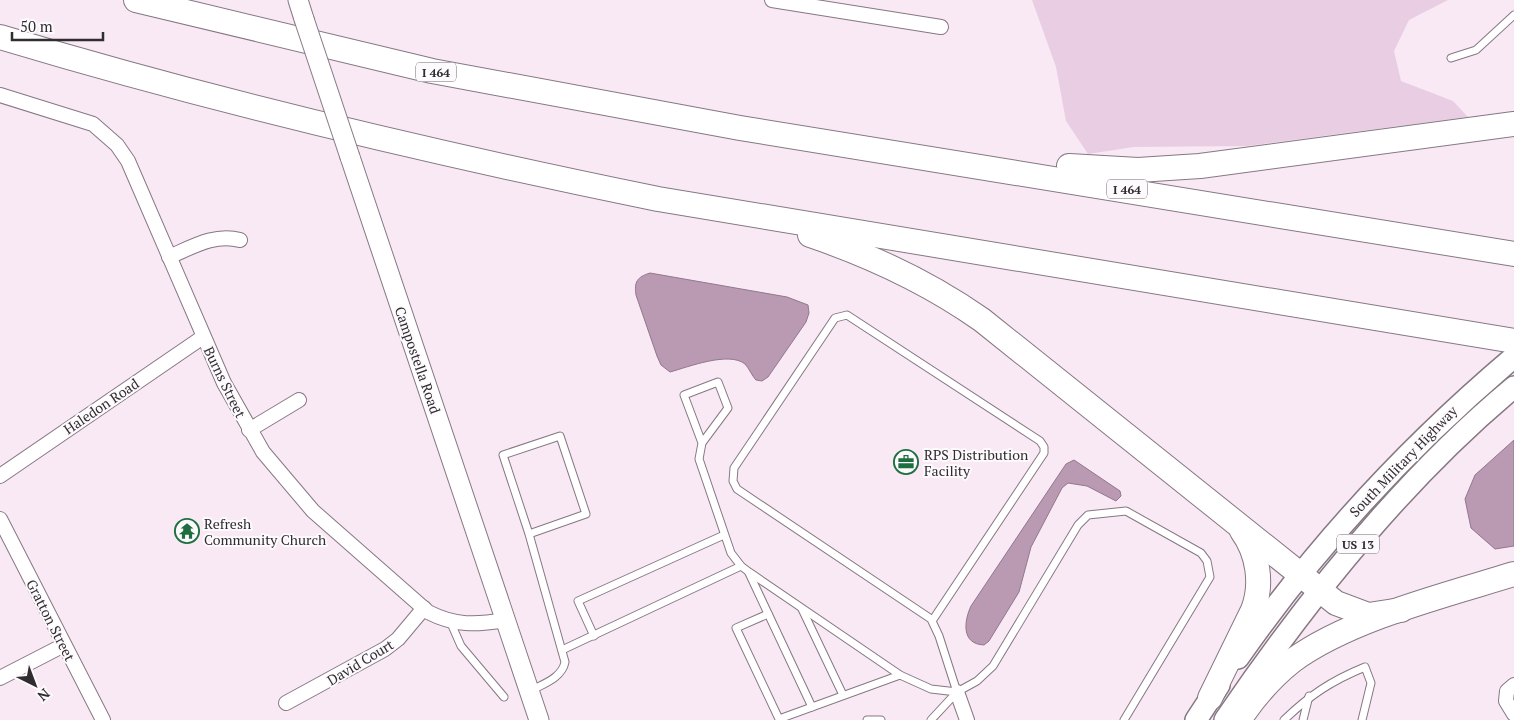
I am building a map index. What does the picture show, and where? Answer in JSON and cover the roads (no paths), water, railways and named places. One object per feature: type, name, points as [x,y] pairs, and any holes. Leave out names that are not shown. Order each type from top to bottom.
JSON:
[{"type":"highway","name":"I 464","points":[[136,0],[432,71],[740,128],[1514,254]]},
{"type":"highway","points":[[0,37],[85,62],[370,136],[524,172],[747,213],[1514,341]]},
{"type":"highway","points":[[740,128],[1040,163],[1138,170],[1253,160],[1514,124]]},
{"type":"highway","points":[[747,213],[846,247],[888,264],[953,300],[990,326],[1336,603],[1354,611],[1376,614],[1401,610]]},
{"type":"highway","points":[[1210,698],[1257,598],[1258,571],[1254,553],[1246,537],[1235,522]]},
{"type":"highway","points":[[1239,720],[1272,680],[1292,662],[1316,646],[1401,610],[1514,574]]},
{"type":"main road","name":"Campostella Road","points":[[298,0],[539,720]]},
{"type":"main road","name":"South Military Highway","points":[[1196,720],[1300,574],[1409,453],[1464,399],[1514,357]]},
{"type":"main road","name":"South Military Highway","points":[[1225,720],[1281,639],[1319,590],[1418,478],[1514,387]]},
{"type":"street","points":[[772,0],[941,27]]},
{"type":"street","name":"Burns Street","points":[[0,94],[93,124],[105,132],[117,145],[128,161],[224,384],[263,452],[302,500],[343,540],[424,608],[450,621],[476,625],[505,620]]},
{"type":"street","points":[[169,257],[211,240],[220,238],[240,240]]},
{"type":"street","name":"Haledon Road","points":[[0,476],[203,337]]},
{"type":"street","points":[[249,430],[299,400]]},
{"type":"street","name":"Gratton Street","points":[[0,519],[103,720]]},
{"type":"street","name":"David Court","points":[[286,702],[386,649],[398,639],[424,608]]},
{"type":"street","points":[[0,678],[64,645]]},
{"type":"street","points":[[1514,686],[1507,691],[1506,701],[1514,714]]},
{"type":"street","points":[[957,692],[967,720]]},
{"type":"lane","points":[[1451,58],[1476,50],[1514,15]]},
{"type":"lane","points":[[932,621],[1044,453],[1044,447],[1040,441],[856,319],[847,315],[835,318],[734,468],[733,481],[737,489],[932,621],[939,636],[957,692]]},
{"type":"lane","points":[[702,443],[684,395],[718,382],[728,408],[702,443],[698,459],[731,554],[749,572],[900,674],[931,689],[957,692]]},
{"type":"lane","points":[[529,534],[586,514],[560,436],[503,455],[529,534],[565,662],[563,670],[555,678],[529,691]]},
{"type":"lane","points":[[931,720],[957,692],[977,681],[993,666],[1078,524],[1088,515],[1126,510],[1202,553],[1207,561],[1210,577],[1124,720]]},
{"type":"lane","points":[[594,636],[578,601],[724,535]]},
{"type":"lane","points":[[562,650],[741,566]]},
{"type":"lane","points":[[749,572],[812,707]]},
{"type":"lane","points":[[802,608],[843,695]]},
{"type":"lane","points":[[768,614],[736,628],[778,719],[900,674]]},
{"type":"lane","points":[[450,621],[461,646],[504,697]]},
{"type":"lane","points":[[1284,720],[1309,696],[1337,678],[1365,667],[1371,682],[1362,720]]},
{"type":"lane","points":[[1303,720],[1309,696]]},
{"type":"lane","points":[[866,720],[881,720]]},
{"type":"place","name":"RPS Distribution Facility","points":[[906,462]]},
{"type":"place","name":"Refresh Community Church","points":[[187,531]]}]
